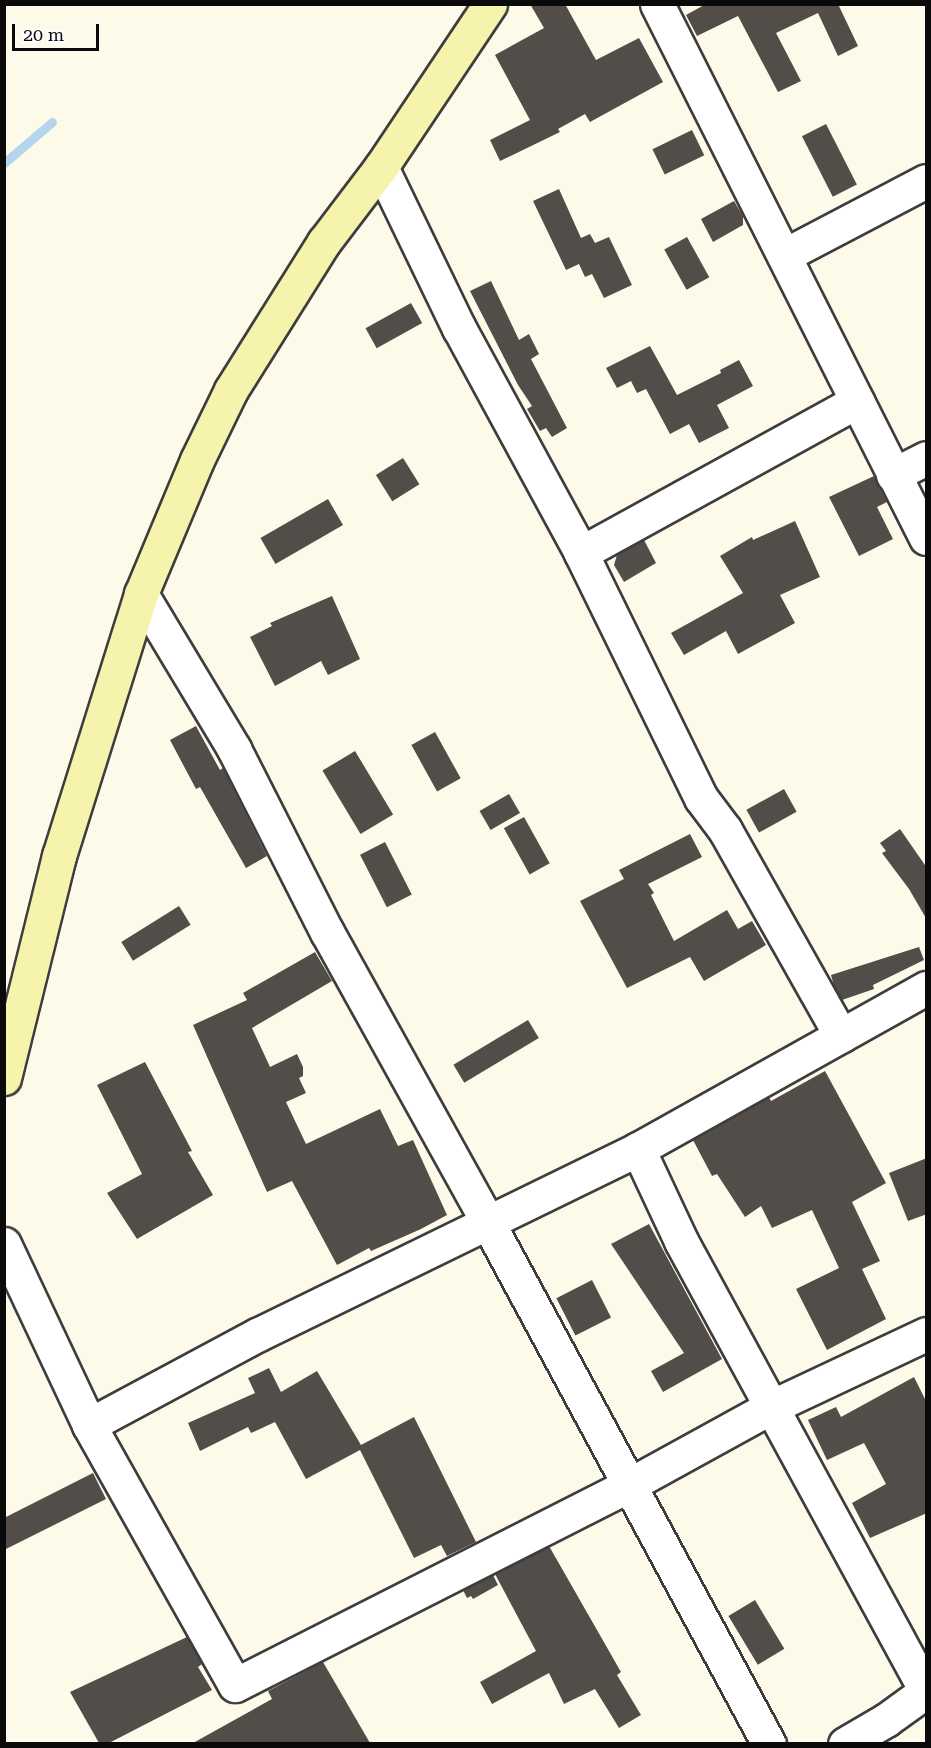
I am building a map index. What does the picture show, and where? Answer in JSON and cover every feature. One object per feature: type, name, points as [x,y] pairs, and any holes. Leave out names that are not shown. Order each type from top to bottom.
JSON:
[{"type":"main road","points":[[4,1078],[59,856],[141,594],[197,460],[231,390],[324,242],[381,167],[490,4]]},
{"type":"street","points":[[660,6],[893,475],[927,538]]},
{"type":"street","points":[[381,167],[459,328],[581,553],[700,798],[725,830],[841,1036]]},
{"type":"street","points":[[785,255],[927,181]]},
{"type":"street","points":[[581,553],[857,401]]},
{"type":"street","points":[[893,475],[927,458]]},
{"type":"street","points":[[141,594],[234,749],[327,932],[487,1221],[629,1485],[759,1740]]},
{"type":"street","points":[[89,1425],[260,1334],[638,1149],[927,988]]},
{"type":"street","points":[[638,1149],[681,1241],[926,1691],[886,1720],[845,1743]]},
{"type":"street","points":[[4,1244],[89,1425],[235,1685],[629,1485],[771,1407],[927,1334]]},
{"type":"building","points":[[530,4],[565,4],[596,60],[639,38],[663,82],[590,122],[585,114],[558,129],[560,132],[500,161],[490,140],[530,120],[495,55],[544,28]]},
{"type":"building","points":[[706,4],[838,4],[858,46],[838,56],[818,13],[776,33],[801,81],[778,92],[738,16],[697,36],[686,15]]},
{"type":"building","points":[[826,124],[857,185],[833,197],[802,136]]},
{"type":"building","points":[[692,130],[704,155],[665,174],[652,149]]},
{"type":"building","points":[[559,189],[581,238],[590,234],[595,243],[609,237],[632,285],[604,298],[592,274],[585,277],[579,264],[566,270],[533,201]]},
{"type":"building","points":[[734,201],[743,216],[743,225],[713,242],[701,219]]},
{"type":"building","points":[[687,237],[709,277],[687,290],[664,250]]},
{"type":"building","points":[[491,281],[519,340],[529,334],[539,354],[531,359],[567,428],[552,437],[546,428],[540,431],[527,409],[532,406],[518,385],[470,291]]},
{"type":"building","points":[[411,303],[422,323],[377,348],[366,328]]},
{"type":"building","points":[[650,346],[677,395],[721,373],[720,370],[739,360],[753,386],[717,405],[729,428],[699,443],[689,424],[670,434],[646,389],[637,393],[631,381],[617,388],[606,368]]},
{"type":"building","points":[[403,458],[419,484],[392,501],[376,475]]},
{"type":"building","points":[[874,476],[887,502],[877,507],[893,539],[859,556],[829,497]]},
{"type":"building","points":[[328,499],[343,525],[275,564],[260,538]]},
{"type":"building","points":[[795,521],[820,577],[780,595],[795,623],[738,654],[726,631],[684,655],[671,633],[743,593],[720,556],[752,537],[753,540]]},
{"type":"building","points":[[644,540],[656,563],[624,582],[614,565],[617,555]]},
{"type":"building","points":[[332,596],[360,659],[328,675],[321,661],[275,686],[250,637],[272,626],[270,623]]},
{"type":"building","points":[[196,726],[220,770],[223,768],[267,856],[246,868],[200,787],[196,789],[170,740]]},
{"type":"building","points":[[435,732],[461,778],[437,791],[411,745]]},
{"type":"building","points":[[355,751],[393,814],[361,834],[322,771]]},
{"type":"building","points":[[784,789],[797,812],[759,833],[746,810]]},
{"type":"building","points":[[509,794],[520,813],[491,830],[480,811]]},
{"type":"building","points":[[524,817],[550,863],[530,875],[504,828]]},
{"type":"building","points":[[900,829],[927,868],[927,920],[909,889],[882,853],[886,851],[880,843]]},
{"type":"building","points":[[690,834],[702,857],[648,884],[654,893],[651,895],[674,941],[727,910],[738,929],[752,921],[766,945],[704,981],[690,957],[627,988],[580,901],[624,879],[619,870]]},
{"type":"building","points":[[385,842],[412,895],[387,907],[360,855]]},
{"type":"building","points":[[179,906],[191,925],[133,961],[121,942]]},
{"type":"building","points":[[919,947],[924,960],[873,985],[874,989],[842,1000],[834,986],[831,975]]},
{"type":"building","points":[[315,952],[332,981],[252,1028],[270,1067],[297,1054],[303,1067],[303,1076],[299,1078],[306,1093],[286,1102],[306,1144],[380,1109],[398,1146],[413,1140],[447,1215],[371,1251],[369,1248],[337,1265],[292,1181],[267,1192],[193,1025],[247,1000],[243,993]]},
{"type":"building","points":[[528,1020],[539,1038],[464,1083],[453,1065]]},
{"type":"building","points":[[145,1062],[192,1151],[188,1152],[213,1195],[137,1239],[107,1193],[142,1174],[97,1085]]},
{"type":"building","points":[[825,1071],[886,1183],[852,1202],[880,1261],[862,1269],[886,1319],[827,1350],[796,1289],[839,1268],[812,1210],[772,1228],[761,1206],[745,1217],[717,1174],[712,1176],[693,1140],[769,1097],[771,1101]]},
{"type":"building","points":[[927,1158],[927,1214],[908,1221],[889,1173]]},
{"type":"building","points":[[649,1224],[722,1359],[663,1392],[651,1371],[684,1353],[611,1244]]},
{"type":"building","points":[[592,1280],[611,1317],[575,1336],[556,1298]]},
{"type":"building","points":[[269,1368],[281,1392],[317,1371],[361,1445],[414,1417],[476,1542],[447,1556],[441,1545],[414,1558],[360,1450],[306,1479],[275,1422],[251,1433],[248,1427],[200,1451],[188,1423],[255,1393],[248,1378]]},
{"type":"building","points":[[914,1377],[927,1403],[927,1513],[870,1538],[852,1503],[886,1484],[864,1443],[827,1460],[808,1420],[836,1407],[841,1417]]},
{"type":"building","points":[[93,1473],[106,1499],[4,1550],[4,1518]]},
{"type":"building","points":[[549,1546],[621,1672],[617,1675],[641,1715],[619,1728],[595,1689],[564,1704],[549,1673],[492,1704],[480,1682],[536,1651],[495,1574]]},
{"type":"building","points":[[493,1575],[498,1585],[473,1599],[471,1596],[467,1598],[463,1590]]},
{"type":"building","points":[[755,1600],[784,1649],[758,1665],[728,1616]]},
{"type":"building","points":[[187,1637],[202,1664],[198,1667],[212,1690],[109,1743],[99,1743],[70,1692]]},
{"type":"building","points":[[323,1662],[370,1743],[193,1743],[272,1699],[268,1691]]},
{"type":"waterway","points":[[4,163],[52,122]]}]
